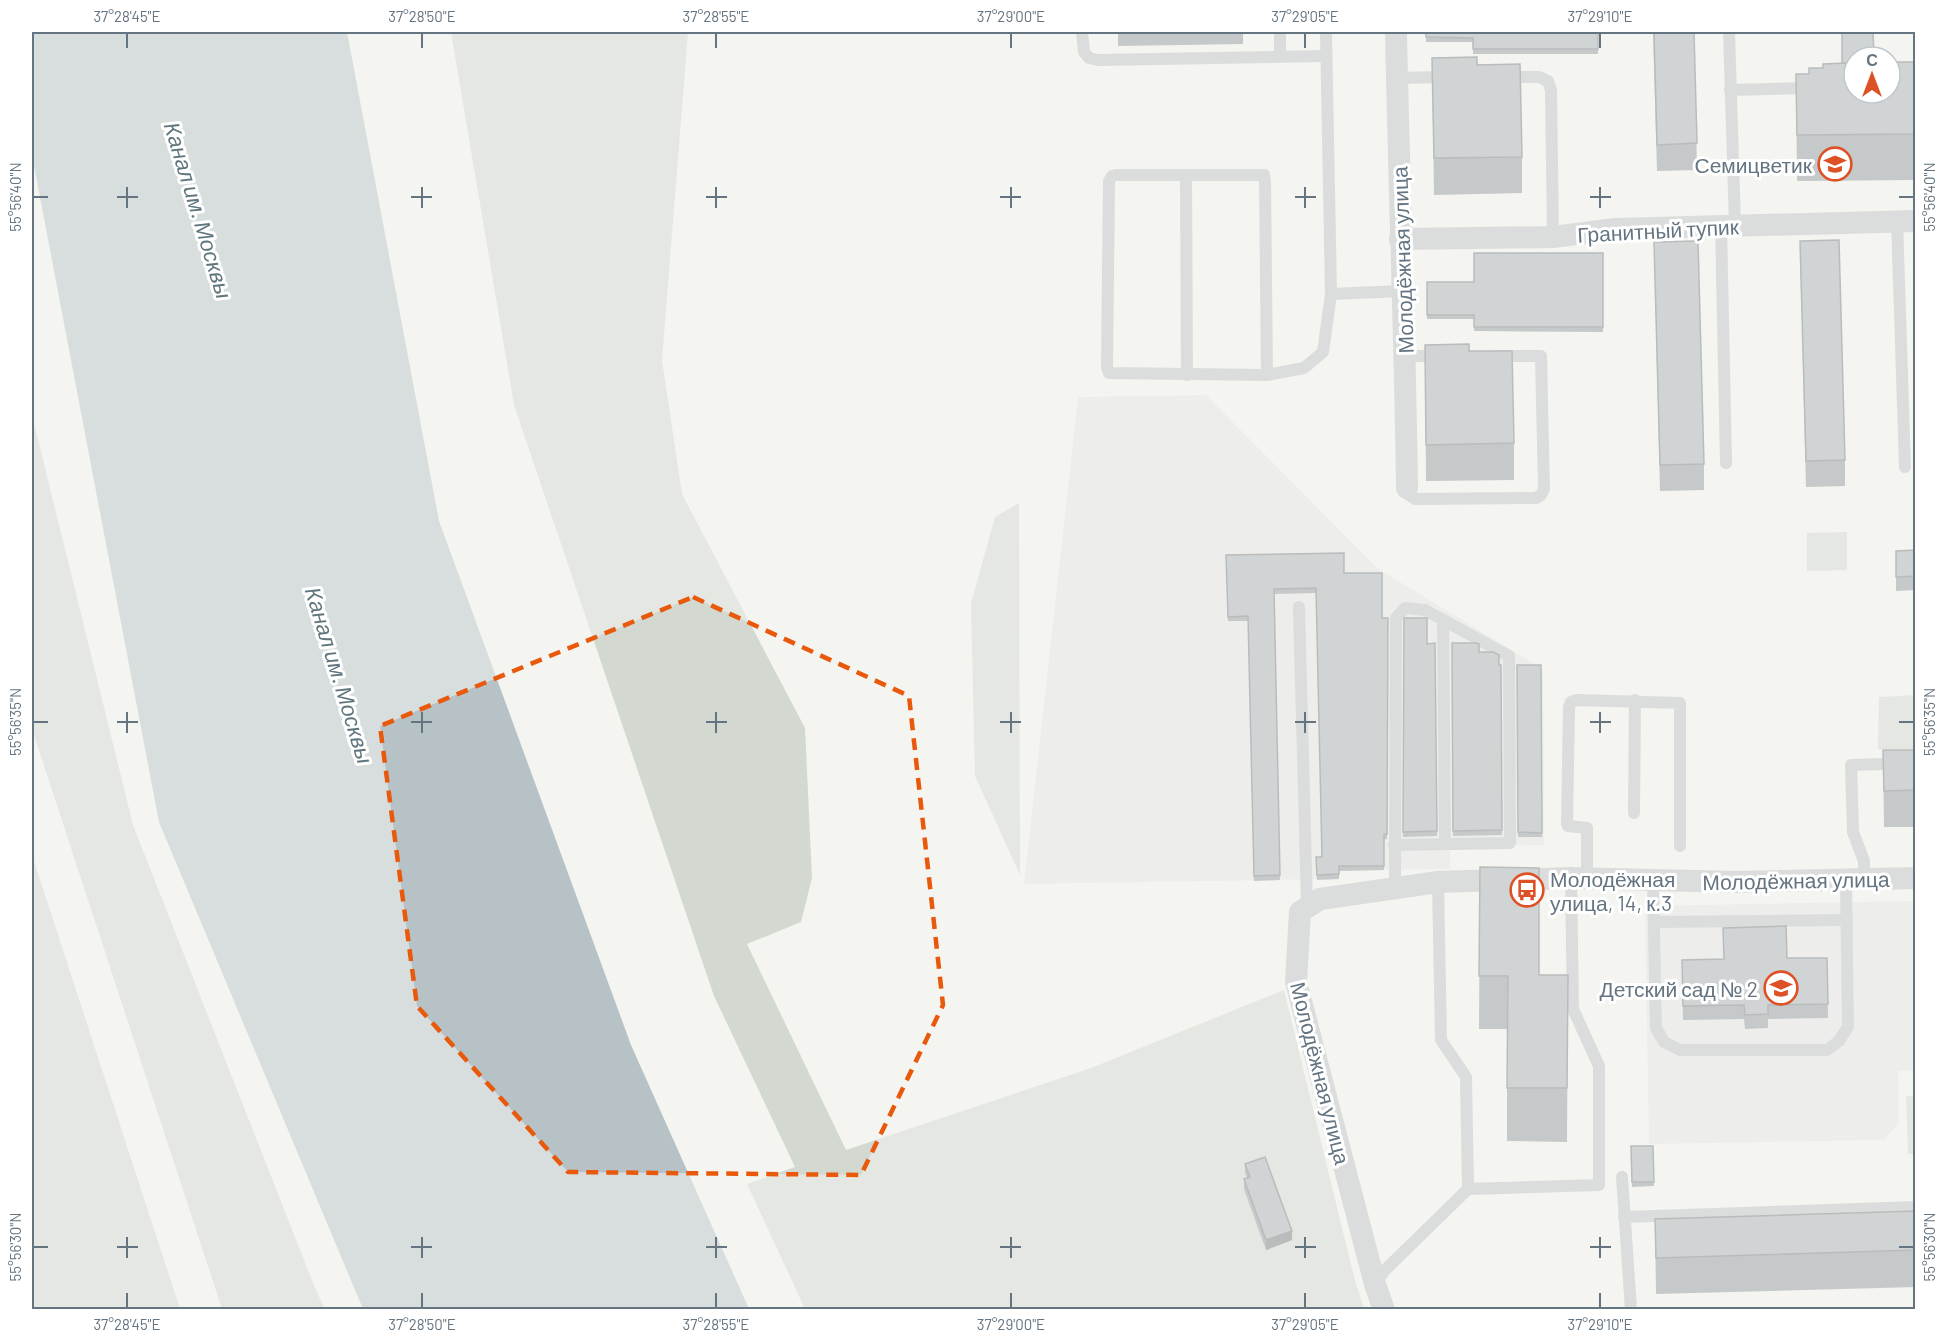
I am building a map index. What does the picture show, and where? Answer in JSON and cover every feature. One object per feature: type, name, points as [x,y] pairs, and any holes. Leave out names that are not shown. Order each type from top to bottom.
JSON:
[{"type":"street","name":"Молодёжная улица","points":[[1396,32],[1407,488]]},
{"type":"street","name":"Гранитный тупик","points":[[1400,239],[1553,237],[1616,229],[1906,221]]},
{"type":"street","name":"Молодёжная улица","points":[[1384,1310],[1375,1284],[1296,982],[1300,912],[1320,899],[1438,882],[1579,878],[1737,882],[1916,878]]},
{"type":"lane","points":[[1082,32],[1083,52],[1089,58],[1098,60],[1325,56]]},
{"type":"lane","points":[[1280,32],[1280,57]]},
{"type":"lane","points":[[1267,375],[1264,175],[1116,175],[1112,176],[1109,181],[1108,373],[1113,375],[1267,375],[1304,368],[1323,352],[1331,294],[1326,32]]},
{"type":"lane","points":[[1726,463],[1729,32]]},
{"type":"lane","points":[[1397,78],[1463,77]]},
{"type":"lane","points":[[1496,77],[1539,77],[1548,81],[1551,90],[1553,237]]},
{"type":"lane","points":[[1730,90],[1821,88]]},
{"type":"lane","points":[[1186,175],[1187,375]]},
{"type":"lane","points":[[1905,467],[1906,221]]},
{"type":"lane","points":[[1331,294],[1402,291]]},
{"type":"lane","points":[[1405,356],[1450,356]]},
{"type":"lane","points":[[1407,488],[1409,495],[1415,499],[1536,498],[1541,495],[1544,489],[1541,356],[1484,356]]},
{"type":"lane","points":[[1299,607],[1307,907]]},
{"type":"lane","points":[[1394,845],[1510,843],[1509,656],[1425,610],[1405,608],[1396,618],[1394,845],[1395,888]]},
{"type":"lane","points":[[1443,620],[1445,844]]},
{"type":"lane","points":[[1375,1284],[1384,1271],[1468,1189],[1599,1185],[1599,1066],[1573,1009],[1579,878],[1587,828],[1567,824],[1569,707],[1571,702],[1576,700],[1635,700],[1680,703],[1682,707],[1680,846]]},
{"type":"lane","points":[[1634,813],[1635,700]]},
{"type":"lane","points":[[1653,881],[1656,1028],[1664,1042],[1680,1050],[1827,1050],[1839,1041],[1848,1027],[1847,920],[1855,880],[1864,861],[1853,832],[1851,765],[1916,763]]},
{"type":"lane","points":[[1438,882],[1441,1040],[1466,1077],[1468,1189]]},
{"type":"lane","points":[[1655,922],[1847,920]]},
{"type":"lane","points":[[1622,1177],[1631,1310]]},
{"type":"lane","points":[[1624,1217],[1916,1207]]},
{"type":"highlighted area","points":[[693,597],[909,696],[943,1005],[861,1175],[568,1172],[417,1006],[380,726]]},
{"type":"shaded area","points":[[451,32],[688,32],[662,360],[682,494],[805,728],[812,878],[801,922],[747,944],[846,1150],[1091,1068],[1284,990],[1354,1277],[1364,1309],[805,1309],[747,1184],[795,1167],[714,996],[514,405]]},
{"type":"shaded area","points":[[1206,395],[1377,568],[1543,669],[1544,845],[1450,846],[1450,869],[1340,871],[1339,879],[1024,884],[1078,397]]},
{"type":"shaded area","points":[[32,415],[133,825],[325,1309],[222,1309],[32,729]]},
{"type":"shaded area","points":[[1019,503],[1020,875],[975,776],[971,603],[995,517]]},
{"type":"shaded area","points":[[1847,532],[1847,570],[1807,571],[1807,533]]},
{"type":"shaded area","points":[[1915,695],[1915,749],[1878,749],[1879,697]]},
{"type":"shaded area","points":[[32,855],[180,1309],[32,1309]]},
{"type":"shaded area","name":"Детский сад № 2","points":[[1915,901],[1915,1070],[1898,1071],[1899,1123],[1884,1140],[1649,1144],[1645,906]]},
{"type":"shaded area","points":[[1906,1096],[1915,1096],[1915,1154],[1908,1154]]},
{"type":"water","name":"Канал им. Москвы","points":[[32,32],[347,32],[439,521],[631,1045],[749,1309],[363,1309],[159,822],[32,155]]},
{"type":"building","points":[[1426,32],[1598,32],[1598,49],[1473,49],[1473,38],[1426,37]]},
{"type":"building","points":[[1654,32],[1694,32],[1697,143],[1657,145]]},
{"type":"building","points":[[1842,32],[1873,32],[1874,45],[1842,45]]},
{"type":"building","points":[[1477,57],[1477,65],[1520,64],[1522,157],[1434,158],[1432,58]]},
{"type":"building","points":[[1902,62],[1916,62],[1916,134],[1797,135],[1796,74],[1809,74],[1809,68],[1823,68],[1823,64],[1842,63],[1842,105],[1902,105]]},
{"type":"building","points":[[1839,240],[1845,460],[1806,461],[1800,241]]},
{"type":"building","points":[[1698,241],[1704,464],[1660,465],[1654,242]]},
{"type":"building","points":[[1474,253],[1603,253],[1603,327],[1474,327],[1474,315],[1427,315],[1427,282],[1474,282]]},
{"type":"building","points":[[1469,344],[1469,351],[1512,351],[1514,443],[1426,445],[1425,345]]},
{"type":"building","points":[[1916,550],[1916,576],[1896,577],[1896,551]]},
{"type":"building","points":[[1344,553],[1344,573],[1382,573],[1382,618],[1388,618],[1387,834],[1384,834],[1384,866],[1339,866],[1339,874],[1317,875],[1316,857],[1322,857],[1316,588],[1274,589],[1280,875],[1254,876],[1248,616],[1228,617],[1226,555]]},
{"type":"building","points":[[1404,618],[1427,618],[1427,644],[1435,643],[1437,831],[1403,832]]},
{"type":"building","points":[[1452,643],[1476,643],[1479,644],[1479,652],[1493,652],[1499,655],[1499,665],[1501,665],[1502,830],[1453,831]]},
{"type":"building","points":[[1517,665],[1541,665],[1542,833],[1518,832]]},
{"type":"building","points":[[1883,750],[1916,750],[1916,790],[1884,791]]},
{"type":"building","points":[[1480,867],[1539,868],[1539,975],[1568,975],[1567,1088],[1507,1088],[1508,976],[1479,976]]},
{"type":"building","points":[[1786,926],[1787,958],[1827,958],[1828,1004],[1768,1005],[1768,1014],[1745,1015],[1744,1005],[1683,1006],[1682,960],[1724,959],[1723,928]]},
{"type":"building","points":[[1631,1146],[1653,1146],[1654,1182],[1632,1182]]},
{"type":"building","points":[[1265,1157],[1292,1231],[1266,1240],[1244,1179],[1250,1177],[1245,1164]]},
{"type":"building","points":[[1916,1211],[1916,1250],[1656,1258],[1655,1219]]},
{"type":"place","name":"Семицветик","points":[[1835,164]]},
{"type":"place","name":"Молодёжная улица, 14, к.3","points":[[1527,890]]},
{"type":"place","name":"Детский сад № 2","points":[[1781,988]]}]
